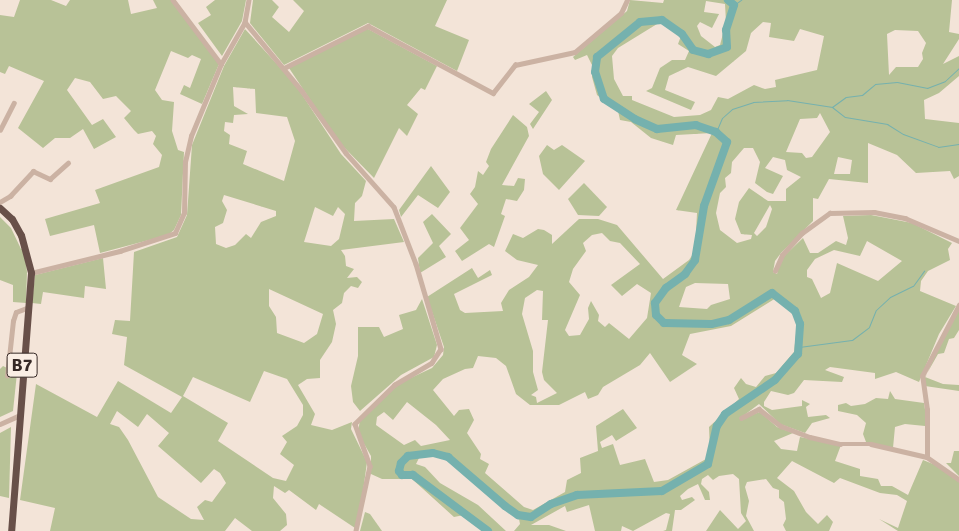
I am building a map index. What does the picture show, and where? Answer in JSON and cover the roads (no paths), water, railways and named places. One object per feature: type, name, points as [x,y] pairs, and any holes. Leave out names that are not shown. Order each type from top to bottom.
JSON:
[{"type":"highway","name":"B7","points":[[0,208],[21,236],[31,274],[18,416],[11,531]]},
{"type":"street","points":[[174,0],[221,64]]},
{"type":"street","points":[[31,274],[120,251],[175,233],[184,213],[188,148],[221,64],[245,22],[249,0]]},
{"type":"street","points":[[284,68],[308,54],[370,26],[493,93],[515,65],[575,52],[621,13],[627,0]]},
{"type":"street","points":[[245,22],[284,68],[338,143],[394,207],[416,264],[441,349],[432,363],[402,380],[355,424],[370,466],[356,531]]},
{"type":"street","points":[[0,130],[14,103]]},
{"type":"street","points":[[0,202],[10,196],[33,171],[50,178],[68,163]]},
{"type":"street","points":[[775,271],[782,255],[802,233],[830,214],[868,212],[906,218],[959,241]]},
{"type":"street","points":[[927,457],[927,410],[922,376],[959,305]]},
{"type":"street","points":[[7,376],[13,321],[16,312],[27,308]]},
{"type":"street","points":[[741,418],[759,409],[781,426],[810,437],[840,444],[871,444],[927,457],[959,479]]},
{"type":"street","points":[[0,424],[18,416]]},
{"type":"waterway","points":[[488,531],[413,475],[402,475],[399,471],[401,463],[408,456],[433,453],[448,457],[505,506],[518,515],[531,517],[551,504],[577,495],[662,491],[708,464],[717,426],[725,414],[775,380],[798,354],[800,324],[795,311],[772,293],[729,320],[711,324],[664,323],[656,315],[655,303],[666,288],[685,274],[695,260],[704,206],[727,142],[716,132],[696,125],[657,129],[635,119],[604,99],[595,72],[597,57],[640,22],[662,20],[682,34],[693,50],[708,54],[727,47],[726,30],[734,5],[728,0]]},
{"type":"waterway","points":[[734,5],[741,0]]},
{"type":"waterway","points":[[832,107],[846,97],[862,95],[875,84],[897,82],[927,88],[945,81],[959,68]]},
{"type":"waterway","points":[[716,132],[722,118],[732,109],[753,102],[787,100],[832,107],[845,117],[887,124],[903,134],[938,147],[959,144]]},
{"type":"waterway","points":[[799,347],[852,340],[869,327],[876,310],[890,297],[913,286],[924,271]]}]
